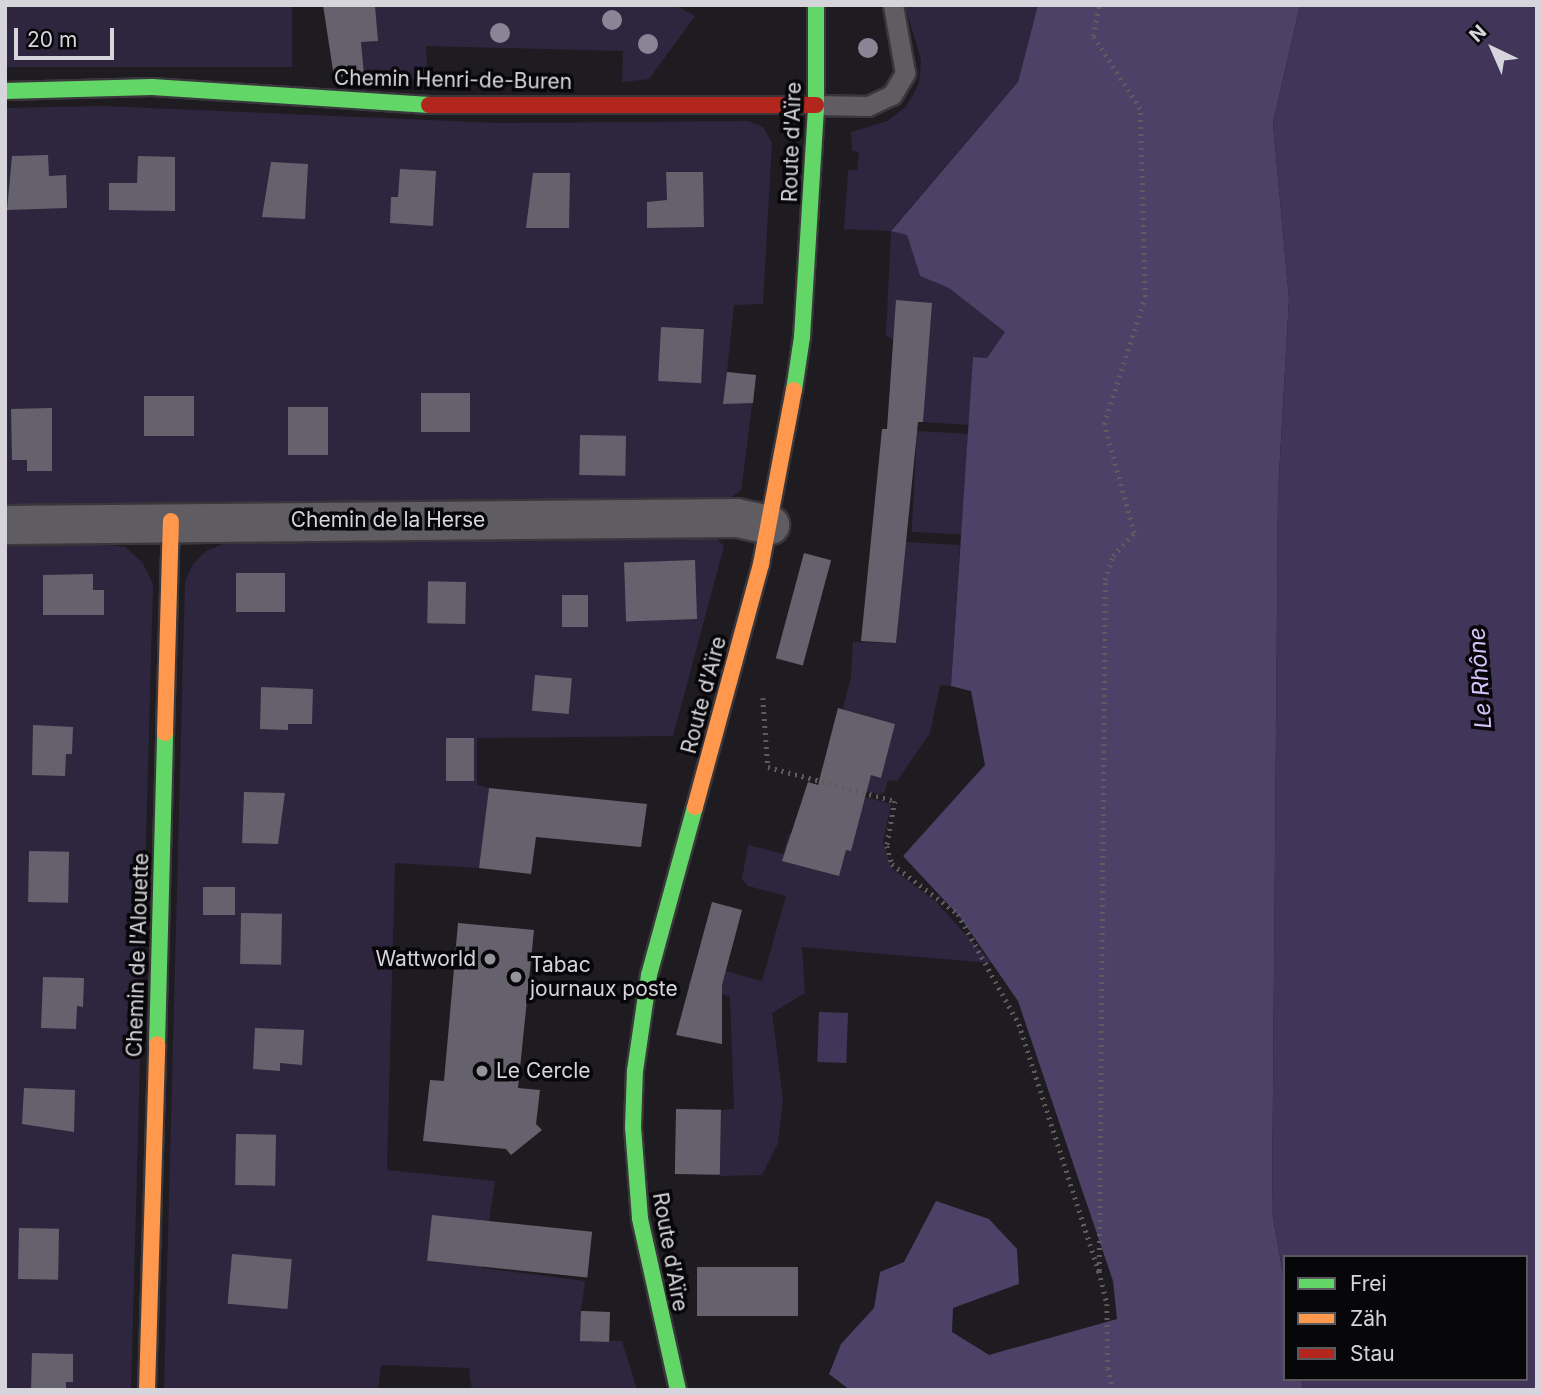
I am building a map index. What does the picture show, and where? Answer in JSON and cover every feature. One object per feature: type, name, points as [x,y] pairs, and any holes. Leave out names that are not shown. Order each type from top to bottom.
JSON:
[{"type":"street","name":"Route d'Aïre","points":[[678,1390],[640,1218],[633,1127],[635,1070],[649,975],[770,525],[802,337],[816,105],[816,5]]},
{"type":"street","name":"Chemin Henri-de-Buren","points":[[5,91],[152,87],[387,104],[778,102],[816,105]]},
{"type":"street","name":"Chemin de la Herse","points":[[5,525],[171,521],[737,518],[770,525]]},
{"type":"street","name":"Chemin de l'Alouette","points":[[147,1390],[171,521]]},
{"type":"lane","points":[[816,105],[868,106],[892,95],[905,66],[893,5]]},
{"type":"path","points":[[1099,5],[1093,36],[1140,109],[1145,298],[1104,424],[1134,533],[1113,556],[1105,580],[1099,1271]]},
{"type":"path","points":[[762,685],[768,767],[895,801],[887,846],[892,864],[958,914],[1019,1024],[1099,1271],[1107,1304],[1108,1368],[1114,1390]]},
{"type":"shaded area","points":[[5,5],[292,5],[292,67],[5,67]]},
{"type":"shaded area","points":[[375,5],[675,5],[695,16],[649,79],[622,82],[623,51],[426,46],[428,80],[364,77],[361,42],[378,41]]},
{"type":"shaded area","points":[[905,5],[1038,5],[1018,82],[891,230],[907,235],[920,276],[949,288],[1005,332],[987,358],[973,357],[969,425],[923,422],[927,354],[886,336],[891,231],[844,229],[848,170],[857,170],[859,152],[852,151],[851,132],[887,121],[906,107],[919,84],[921,60]]},
{"type":"shaded area","points":[[1038,5],[1300,5],[1273,123],[1289,299],[1278,494],[1272,1211],[1283,1274],[1283,1381],[1301,1381],[1303,1390],[850,1390],[829,1374],[841,1344],[874,1308],[880,1272],[904,1262],[936,1201],[989,1219],[1017,1249],[1019,1284],[953,1308],[952,1332],[989,1355],[1117,1319],[1113,1281],[1018,1001],[960,917],[903,856],[985,765],[971,691],[951,686],[973,357],[987,358],[1005,332],[949,288],[920,276],[907,235],[891,231],[1018,82]]},
{"type":"shaded area","points":[[103,106],[498,123],[748,121],[763,127],[772,143],[763,304],[734,305],[727,372],[756,375],[741,491],[722,503],[5,510],[5,108]]},
{"type":"shaded area","points":[[917,431],[968,434],[963,535],[912,532]]},
{"type":"shaded area","points":[[715,537],[724,546],[673,736],[477,738],[477,785],[489,788],[479,868],[395,863],[387,1170],[495,1181],[482,1268],[585,1281],[581,1311],[610,1312],[610,1341],[622,1341],[637,1390],[472,1390],[469,1368],[381,1365],[378,1390],[164,1390],[185,582],[193,564],[206,551],[228,542]]},
{"type":"shaded area","points":[[903,542],[960,545],[951,686],[940,685],[930,733],[897,781],[888,780],[884,794],[866,792],[843,767],[887,751],[895,724],[843,709],[851,677],[853,642],[896,643]]},
{"type":"shaded area","points":[[104,544],[125,547],[142,562],[153,584],[131,1390],[5,1390],[5,545]]},
{"type":"shaded area","points":[[865,797],[891,804],[883,843],[892,869],[935,901],[992,963],[802,947],[805,993],[772,1013],[783,1100],[778,1143],[762,1175],[720,1176],[721,1110],[734,1109],[730,996],[688,986],[696,963],[762,981],[786,896],[748,886],[742,879],[748,845],[783,854],[789,834],[851,850]]},
{"type":"water","name":"Le Rhône","points":[[1300,5],[1537,5],[1537,1390],[1303,1390],[1301,1381],[1528,1381],[1528,1255],[1283,1255],[1283,1274],[1272,1211],[1278,494],[1289,299],[1273,123]]},
{"type":"water","points":[[819,1012],[848,1013],[846,1063],[817,1062]]},
{"type":"building","points":[[323,5],[375,5],[378,41],[361,42],[364,75],[334,77]]},
{"type":"building","points":[[48,155],[49,176],[66,175],[67,208],[7,210],[12,156]]},
{"type":"building","points":[[138,156],[175,157],[175,211],[109,210],[109,183],[137,183]]},
{"type":"building","points":[[271,162],[308,164],[305,219],[262,217]]},
{"type":"building","points":[[400,169],[436,171],[433,226],[390,223],[391,197],[398,197]]},
{"type":"building","points":[[666,172],[703,172],[704,227],[647,228],[647,202],[667,200]]},
{"type":"building","points":[[533,173],[570,173],[569,228],[526,228]]},
{"type":"building","points":[[896,300],[932,303],[923,422],[918,422],[896,643],[861,641],[882,429],[887,429]]},
{"type":"building","points":[[661,327],[704,329],[701,383],[658,381]]},
{"type":"building","points":[[727,372],[756,375],[753,403],[723,404]]},
{"type":"building","points":[[421,393],[470,393],[470,432],[421,432]]},
{"type":"building","points":[[144,396],[194,396],[194,436],[144,436]]},
{"type":"building","points":[[288,407],[328,407],[328,455],[288,455]]},
{"type":"building","points":[[52,408],[52,471],[27,471],[27,460],[12,460],[11,409]]},
{"type":"building","points":[[580,435],[626,436],[625,476],[579,475]]},
{"type":"building","points":[[804,553],[831,560],[803,666],[776,658]]},
{"type":"building","points":[[695,560],[697,619],[626,621],[624,562]]},
{"type":"building","points":[[236,573],[285,573],[285,612],[236,612]]},
{"type":"building","points":[[93,574],[93,590],[104,590],[104,615],[43,615],[43,575]]},
{"type":"building","points":[[428,581],[466,582],[465,624],[427,623]]},
{"type":"building","points":[[562,595],[588,595],[588,627],[562,627]]},
{"type":"building","points":[[535,675],[572,678],[569,714],[532,711]]},
{"type":"building","points":[[261,687],[313,689],[312,724],[288,724],[288,730],[260,729]]},
{"type":"building","points":[[838,708],[895,724],[881,778],[871,775],[851,851],[846,850],[839,876],[782,861],[808,782],[818,785]]},
{"type":"building","points":[[33,725],[73,727],[72,754],[66,754],[65,776],[32,775]]},
{"type":"building","points":[[446,738],[474,738],[474,781],[446,781]]},
{"type":"building","points":[[489,788],[647,804],[641,847],[536,837],[531,874],[479,868]]},
{"type":"building","points":[[244,792],[285,793],[278,844],[242,843]]},
{"type":"building","points":[[29,851],[69,852],[68,903],[28,902]]},
{"type":"building","points":[[203,887],[235,887],[235,915],[203,915]]},
{"type":"building","points":[[712,902],[742,910],[722,985],[722,1044],[676,1035]]},
{"type":"building","points":[[241,913],[282,914],[281,965],[240,964]]},
{"type":"building","points":[[458,923],[534,930],[518,1088],[540,1090],[536,1124],[542,1130],[511,1155],[506,1149],[423,1141],[430,1080],[444,1081]]},
{"type":"building","points":[[43,977],[84,978],[83,1007],[77,1006],[76,1029],[41,1028]]},
{"type":"building","points":[[255,1028],[304,1030],[302,1065],[280,1063],[280,1071],[253,1069]]},
{"type":"building","points":[[24,1088],[75,1090],[74,1132],[22,1124]]},
{"type":"building","points":[[676,1109],[721,1110],[720,1175],[675,1174]]},
{"type":"building","points":[[236,1134],[276,1135],[275,1186],[235,1185]]},
{"type":"building","points":[[432,1215],[592,1232],[587,1278],[427,1261]]},
{"type":"building","points":[[19,1228],[59,1229],[58,1280],[18,1279]]},
{"type":"building","points":[[232,1254],[292,1259],[287,1309],[228,1304]]},
{"type":"building","points":[[697,1267],[798,1267],[798,1316],[697,1316]]},
{"type":"building","points":[[581,1311],[610,1312],[609,1342],[580,1341]]},
{"type":"building","points":[[32,1353],[73,1354],[73,1382],[66,1382],[66,1390],[31,1390]]},
{"type":"traffic: fast","points":[[794,390],[802,337],[816,105],[816,5]]},
{"type":"traffic: fast","points":[[5,91],[152,87],[429,105]]},
{"type":"traffic: fast","points":[[157,1044],[165,733]]},
{"type":"traffic: fast","points":[[678,1390],[640,1218],[633,1127],[635,1071],[649,975],[695,807]]},
{"type":"traffic: slow","points":[[695,807],[761,564],[794,390]]},
{"type":"traffic: slow","points":[[165,733],[171,521]]},
{"type":"traffic: slow","points":[[147,1390],[157,1044]]},
{"type":"traffic: jam","points":[[429,105],[816,105]]},
{"type":"place","name":"Wattworld","points":[[490,959]]},
{"type":"place","name":"Tabac journaux poste","points":[[516,977]]},
{"type":"place","name":"Le Cercle","points":[[482,1071]]}]
